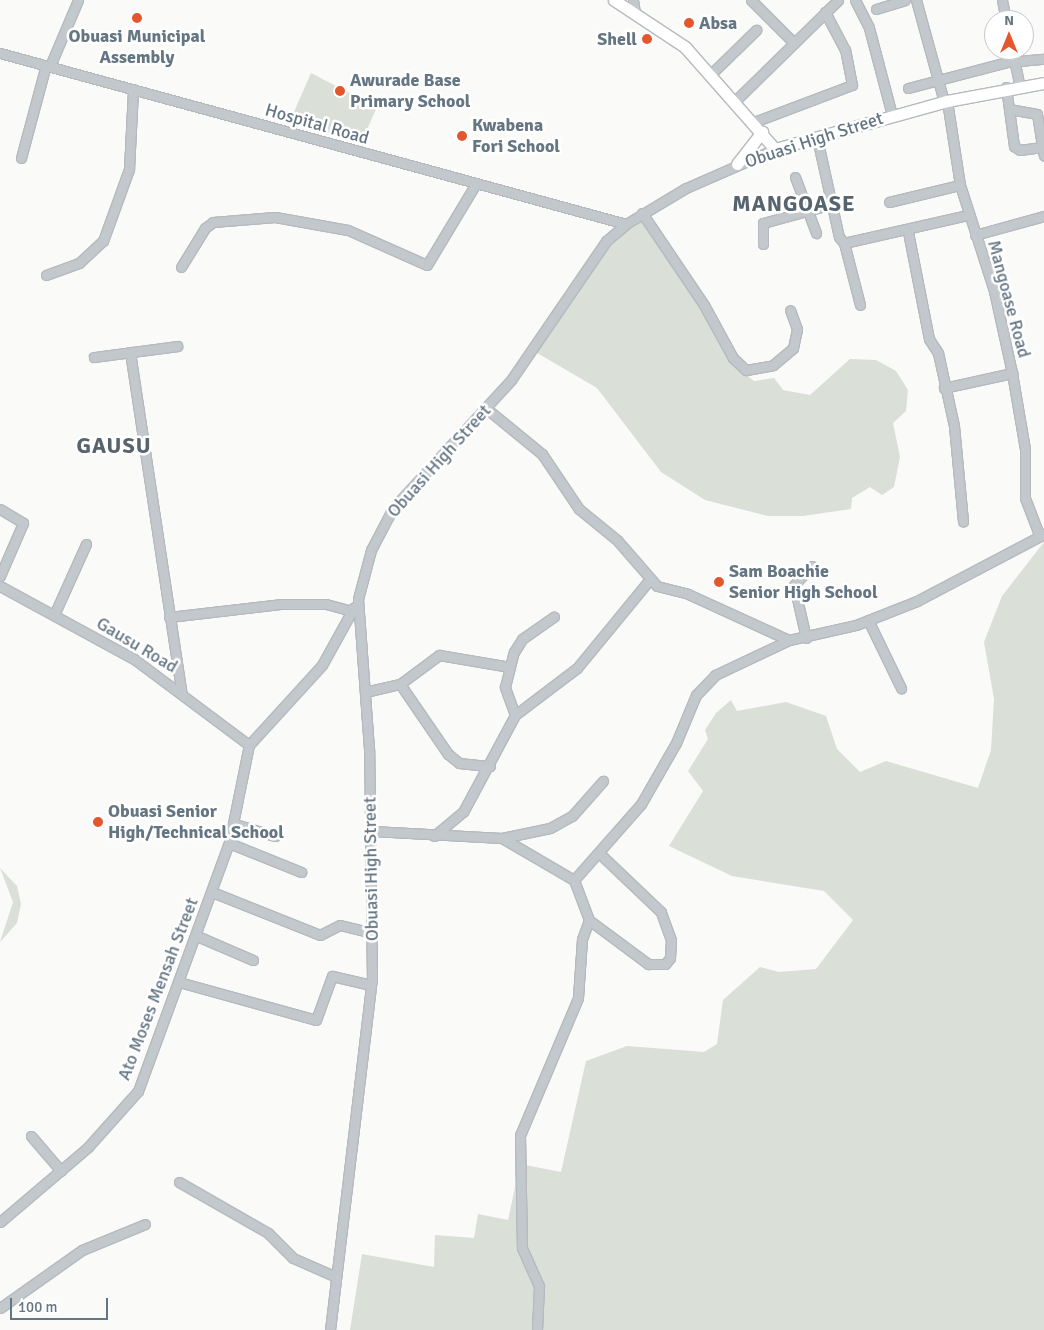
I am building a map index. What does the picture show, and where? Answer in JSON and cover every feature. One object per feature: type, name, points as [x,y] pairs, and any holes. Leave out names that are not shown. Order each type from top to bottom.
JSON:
[{"type":"main road","points":[[614,0],[635,12],[685,47],[736,100],[775,150]]},
{"type":"main road","name":"Obuasi High Street","points":[[775,150],[945,101],[1019,84],[1044,83]]},
{"type":"main road","points":[[737,164],[762,132]]},
{"type":"street","points":[[21,158],[48,65],[78,0]]},
{"type":"street","points":[[633,0],[635,12]]},
{"type":"street","points":[[750,0],[794,43]]},
{"type":"street","points":[[736,100],[838,0]]},
{"type":"street","points":[[855,0],[869,28],[892,115]]},
{"type":"street","points":[[876,9],[905,0]]},
{"type":"street","name":"Mangoase Road","points":[[916,0],[945,101],[967,215],[994,291],[1012,373],[1025,449],[1025,498],[1042,534]]},
{"type":"street","points":[[754,122],[852,85],[845,50],[825,12]]},
{"type":"street","points":[[712,73],[756,30]]},
{"type":"street","name":"Hospital Road","points":[[0,54],[48,65],[476,185],[626,224]]},
{"type":"street","points":[[908,88],[1014,61],[1044,59]]},
{"type":"street","points":[[1014,61],[1019,84]]},
{"type":"street","points":[[1006,87],[1009,109],[1015,148],[1043,151],[1037,114],[1009,109]]},
{"type":"street","points":[[46,275],[78,263],[103,240],[129,169],[133,89]]},
{"type":"street","points":[[817,138],[832,204],[860,305]]},
{"type":"street","name":"Obuasi High Street","points":[[330,1330],[371,985],[372,831],[358,599],[370,550],[385,520],[487,409],[597,252],[626,224],[642,213],[737,164],[775,150]]},
{"type":"street","points":[[796,177],[816,233]]},
{"type":"street","points":[[181,267],[205,228],[213,222],[275,217],[348,230],[427,265],[476,185]]},
{"type":"street","points":[[889,202],[960,185]]},
{"type":"street","points":[[763,244],[763,223],[832,204]]},
{"type":"street","points":[[642,213],[704,305],[733,358],[746,370],[773,365],[794,348],[797,329],[790,310]]},
{"type":"street","points":[[844,243],[908,232],[967,215]]},
{"type":"street","points":[[975,236],[1044,216]]},
{"type":"street","points":[[908,232],[929,339],[938,354],[956,438],[963,522]]},
{"type":"street","points":[[94,357],[177,346]]},
{"type":"street","points":[[130,352],[181,691]]},
{"type":"street","points":[[944,388],[1012,373]]},
{"type":"street","points":[[487,409],[542,454],[579,509],[617,540],[650,579],[771,628],[788,640]]},
{"type":"street","points":[[0,509],[23,523],[0,576]]},
{"type":"street","points":[[574,880],[599,853],[653,786],[696,695],[715,675],[788,640],[806,638],[868,620],[966,578],[1042,534]]},
{"type":"street","points":[[54,615],[86,544]]},
{"type":"street","points":[[806,638],[794,585],[812,566]]},
{"type":"street","points":[[434,836],[454,823],[490,766],[515,715],[577,668],[650,579]]},
{"type":"street","name":"Gausu Road","points":[[0,586],[54,615],[181,691],[249,744]]},
{"type":"street","points":[[249,744],[314,675],[344,628],[358,599]]},
{"type":"street","points":[[169,617],[300,603],[352,611]]},
{"type":"street","points":[[515,715],[506,695],[510,667],[522,639],[554,617]]},
{"type":"street","points":[[868,620],[901,688]]},
{"type":"street","points":[[344,628],[360,630]]},
{"type":"street","points":[[365,692],[400,684],[431,659],[449,654],[510,667]]},
{"type":"street","points":[[400,684],[448,754],[459,763],[490,766]]},
{"type":"street","name":"Ato Moses Mensah Street","points":[[0,1222],[61,1171],[138,1091],[197,936],[235,824],[249,744]]},
{"type":"street","points":[[372,831],[434,836],[502,838],[563,823],[603,781]]},
{"type":"street","points":[[235,824],[275,836]]},
{"type":"street","points":[[502,838],[574,880],[589,920],[648,964],[665,964],[670,958],[672,940],[661,912],[599,853]]},
{"type":"street","points":[[229,842],[301,872]]},
{"type":"street","points":[[212,892],[320,935],[340,925],[372,933]]},
{"type":"street","points":[[537,1330],[539,1286],[522,1248],[520,1135],[578,998],[582,940],[589,920]]},
{"type":"street","points":[[197,936],[252,960]]},
{"type":"street","points":[[179,982],[316,1020],[332,976],[371,985]]},
{"type":"street","points":[[30,1136],[61,1171]]},
{"type":"street","points":[[180,1182],[268,1233],[294,1258],[336,1277]]},
{"type":"street","points":[[0,1308],[82,1250],[145,1224]]},
{"type":"shaded area","points":[[311,73],[377,107],[361,143],[290,121]]},
{"type":"shaded area","points":[[643,221],[706,316],[719,344],[734,365],[754,381],[774,378],[783,390],[810,395],[850,359],[876,360],[896,371],[908,390],[906,411],[893,423],[900,457],[894,487],[882,495],[870,487],[852,498],[851,509],[803,516],[768,516],[705,500],[661,472],[597,388],[537,353],[589,271],[619,236]]},
{"type":"shaded area","points":[[1044,542],[1044,1330],[350,1330],[362,1254],[434,1267],[435,1235],[474,1238],[478,1214],[508,1220],[520,1164],[561,1172],[586,1061],[627,1046],[704,1052],[717,1044],[723,1000],[760,967],[779,972],[816,969],[853,920],[824,891],[732,876],[669,846],[703,791],[688,771],[708,739],[705,730],[716,713],[731,700],[737,711],[786,702],[826,716],[837,749],[860,772],[886,761],[978,788],[991,750],[994,699],[984,642],[1002,596]]},
{"type":"shaded area","points":[[0,868],[17,886],[21,904],[17,923],[0,942],[13,902]]},
{"type":"place","name":"Obuasi Municipal Assembly","points":[[137,18]]},
{"type":"place","name":"Absa","points":[[689,23]]},
{"type":"place","name":"Shell","points":[[647,39]]},
{"type":"place","name":"Awurade Base Primary School","points":[[340,91]]},
{"type":"place","name":"Kwabena Fori School","points":[[462,136]]},
{"type":"place","name":"Sam Boachie Senior High School","points":[[719,582]]},
{"type":"place","name":"Obuasi Senior High/Technical School","points":[[98,822]]},
{"type":"district","name":"MANGOASE","points":[[794,204]]},
{"type":"district","name":"GAUSU","points":[[114,446]]}]
